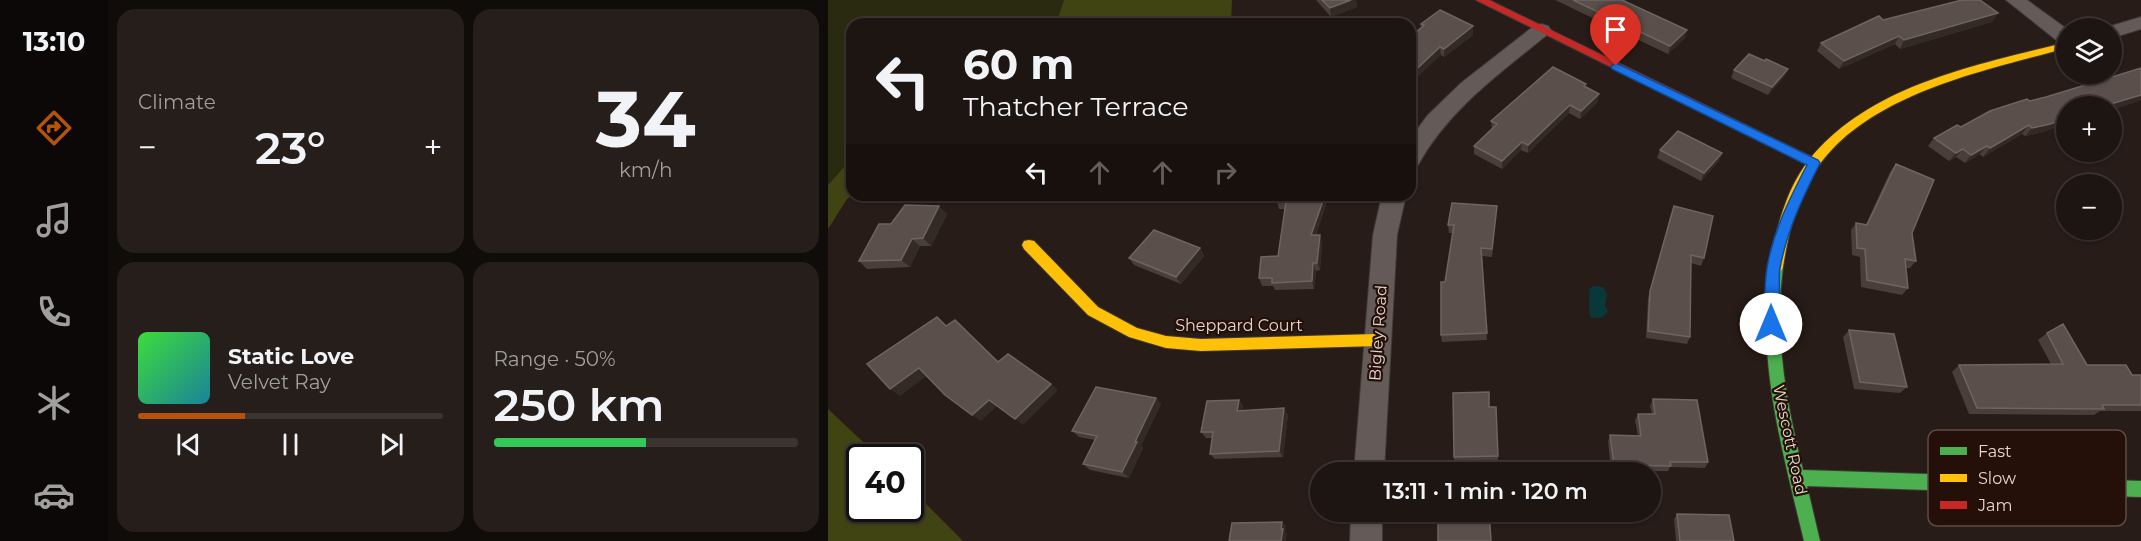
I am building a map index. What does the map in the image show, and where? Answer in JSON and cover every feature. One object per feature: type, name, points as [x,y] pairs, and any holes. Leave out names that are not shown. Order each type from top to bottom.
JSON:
[{"type":"street","points":[[1481,0],[1814,163]]},
{"type":"street","points":[[2015,0],[2056,31]]},
{"type":"street","points":[[2122,29],[2141,23]]},
{"type":"street","points":[[1416,149],[1430,127],[1449,105],[1541,30]]},
{"type":"street","name":"Wescott Road","points":[[1812,541],[1778,382],[1770,302],[1773,270],[1781,235],[1792,206],[1814,163],[1847,131],[1900,98],[1939,82],[2056,48]]},
{"type":"street","name":"Bigley Road","points":[[1370,462],[1385,235],[1393,201]]},
{"type":"street","name":"Sheppard Court","points":[[1029,244],[1094,311],[1134,333],[1166,342],[1201,345],[1377,340]]},
{"type":"street","points":[[1797,477],[1928,482]]},
{"type":"street","points":[[2126,488],[2141,489]]},
{"type":"street","points":[[1366,541],[1367,522]]},
{"type":"green space","points":[[828,0],[1064,0],[1058,18],[846,18],[846,165],[828,185]]},
{"type":"green space","points":[[1064,0],[1232,0],[1231,18],[1058,18]]},
{"type":"green space","points":[[846,165],[846,201],[828,229],[828,185]]},
{"type":"green space","points":[[828,409],[865,444],[846,444],[846,522],[924,522],[924,502],[963,541],[828,541]]},
{"type":"water","points":[[1593,286],[1603,287],[1607,295],[1605,306],[1608,311],[1600,318],[1591,318],[1590,314],[1589,289]]},
{"type":"building","points":[[1322,0],[1351,0],[1330,8]]},
{"type":"building","points":[[1573,0],[1622,0],[1687,30],[1670,46]]},
{"type":"building","points":[[1962,0],[1980,0],[1998,13],[1904,40],[1899,36],[1844,61],[1821,43],[1879,16],[1883,20]]},
{"type":"building","points":[[1440,10],[1473,26],[1444,49],[1440,47],[1416,69],[1416,32],[1424,25],[1421,24]]},
{"type":"building","points":[[1749,54],[1788,69],[1772,87],[1734,70]]},
{"type":"building","points":[[1553,67],[1586,84],[1584,86],[1599,94],[1581,111],[1570,105],[1528,145],[1522,142],[1502,161],[1474,146],[1497,124],[1491,121]]},
{"type":"building","points":[[2141,68],[2141,95],[2122,101],[2122,96],[2056,96],[2056,122],[2032,128],[2029,125],[1990,148],[1987,146],[1971,155],[1963,149],[1956,153],[1934,138],[1957,125],[1961,127],[1990,111],[2027,99],[2030,101],[2089,84],[2122,84],[2122,74]]},
{"type":"building","points":[[1678,131],[1722,153],[1704,173],[1660,150]]},
{"type":"building","points":[[1896,164],[1934,180],[1912,233],[1916,261],[1905,259],[1908,288],[1867,280],[1865,249],[1857,248],[1856,223],[1867,225]]},
{"type":"building","points":[[1277,201],[1323,201],[1311,235],[1320,235],[1317,263],[1313,263],[1312,281],[1272,283],[1272,278],[1259,278],[1261,257],[1278,256],[1286,202]]},
{"type":"building","points":[[1452,203],[1497,206],[1492,249],[1481,248],[1487,333],[1441,335],[1441,282],[1445,282],[1454,225],[1448,225]]},
{"type":"building","points":[[905,205],[939,206],[923,238],[912,239],[901,260],[859,261],[879,224],[891,224]]},
{"type":"building","points":[[1674,206],[1713,216],[1704,258],[1691,255],[1690,337],[1648,331],[1650,291]]},
{"type":"building","points":[[1154,230],[1200,248],[1176,277],[1129,258]]},
{"type":"building","points":[[937,317],[946,326],[955,320],[998,362],[1008,354],[1051,384],[1015,419],[989,400],[972,415],[945,395],[919,368],[890,389],[867,364]]},
{"type":"building","points":[[2063,324],[2087,365],[2126,365],[2132,375],[2141,375],[2141,405],[2102,405],[2104,409],[1977,408],[1959,365],[2063,364],[2047,333]]},
{"type":"building","points":[[1849,330],[1894,334],[1907,387],[1860,382]]},
{"type":"building","points":[[1096,387],[1156,398],[1122,472],[1083,464],[1097,436],[1072,431]]},
{"type":"building","points":[[1489,392],[1489,407],[1496,407],[1498,456],[1454,457],[1453,393]]},
{"type":"building","points":[[1653,399],[1697,400],[1708,462],[1670,462],[1671,466],[1661,466],[1661,462],[1614,462],[1610,435],[1641,436],[1638,414],[1655,414]]},
{"type":"building","points":[[1239,400],[1237,411],[1284,408],[1279,451],[1210,454],[1213,432],[1201,432],[1207,401]]},
{"type":"building","points":[[1677,514],[1729,515],[1734,541],[1680,541]]},
{"type":"building","points":[[1282,522],[1281,541],[1229,541],[1232,523]]},
{"type":"building","points":[[1438,522],[1490,522],[1491,541],[1438,541]]},
{"type":"traffic: fast","points":[[1776,267],[1772,300],[1775,370],[1787,440],[1812,541]]},
{"type":"traffic: fast","points":[[1798,478],[1928,482]]},
{"type":"traffic: fast","points":[[2126,489],[2141,489]]},
{"type":"traffic: slow","points":[[1776,267],[1785,227],[1799,188],[1813,164],[1836,139],[1864,118],[1895,100],[1965,74],[2056,48]]},
{"type":"traffic: slow","points":[[1029,245],[1093,311],[1134,333],[1166,342],[1201,345],[1377,340]]},
{"type":"traffic: jam","points":[[1481,0],[1814,163]]},
{"type":"route","points":[[1616,66],[1814,163],[1792,206],[1781,235],[1773,270],[1770,302],[1771,324]]}]
